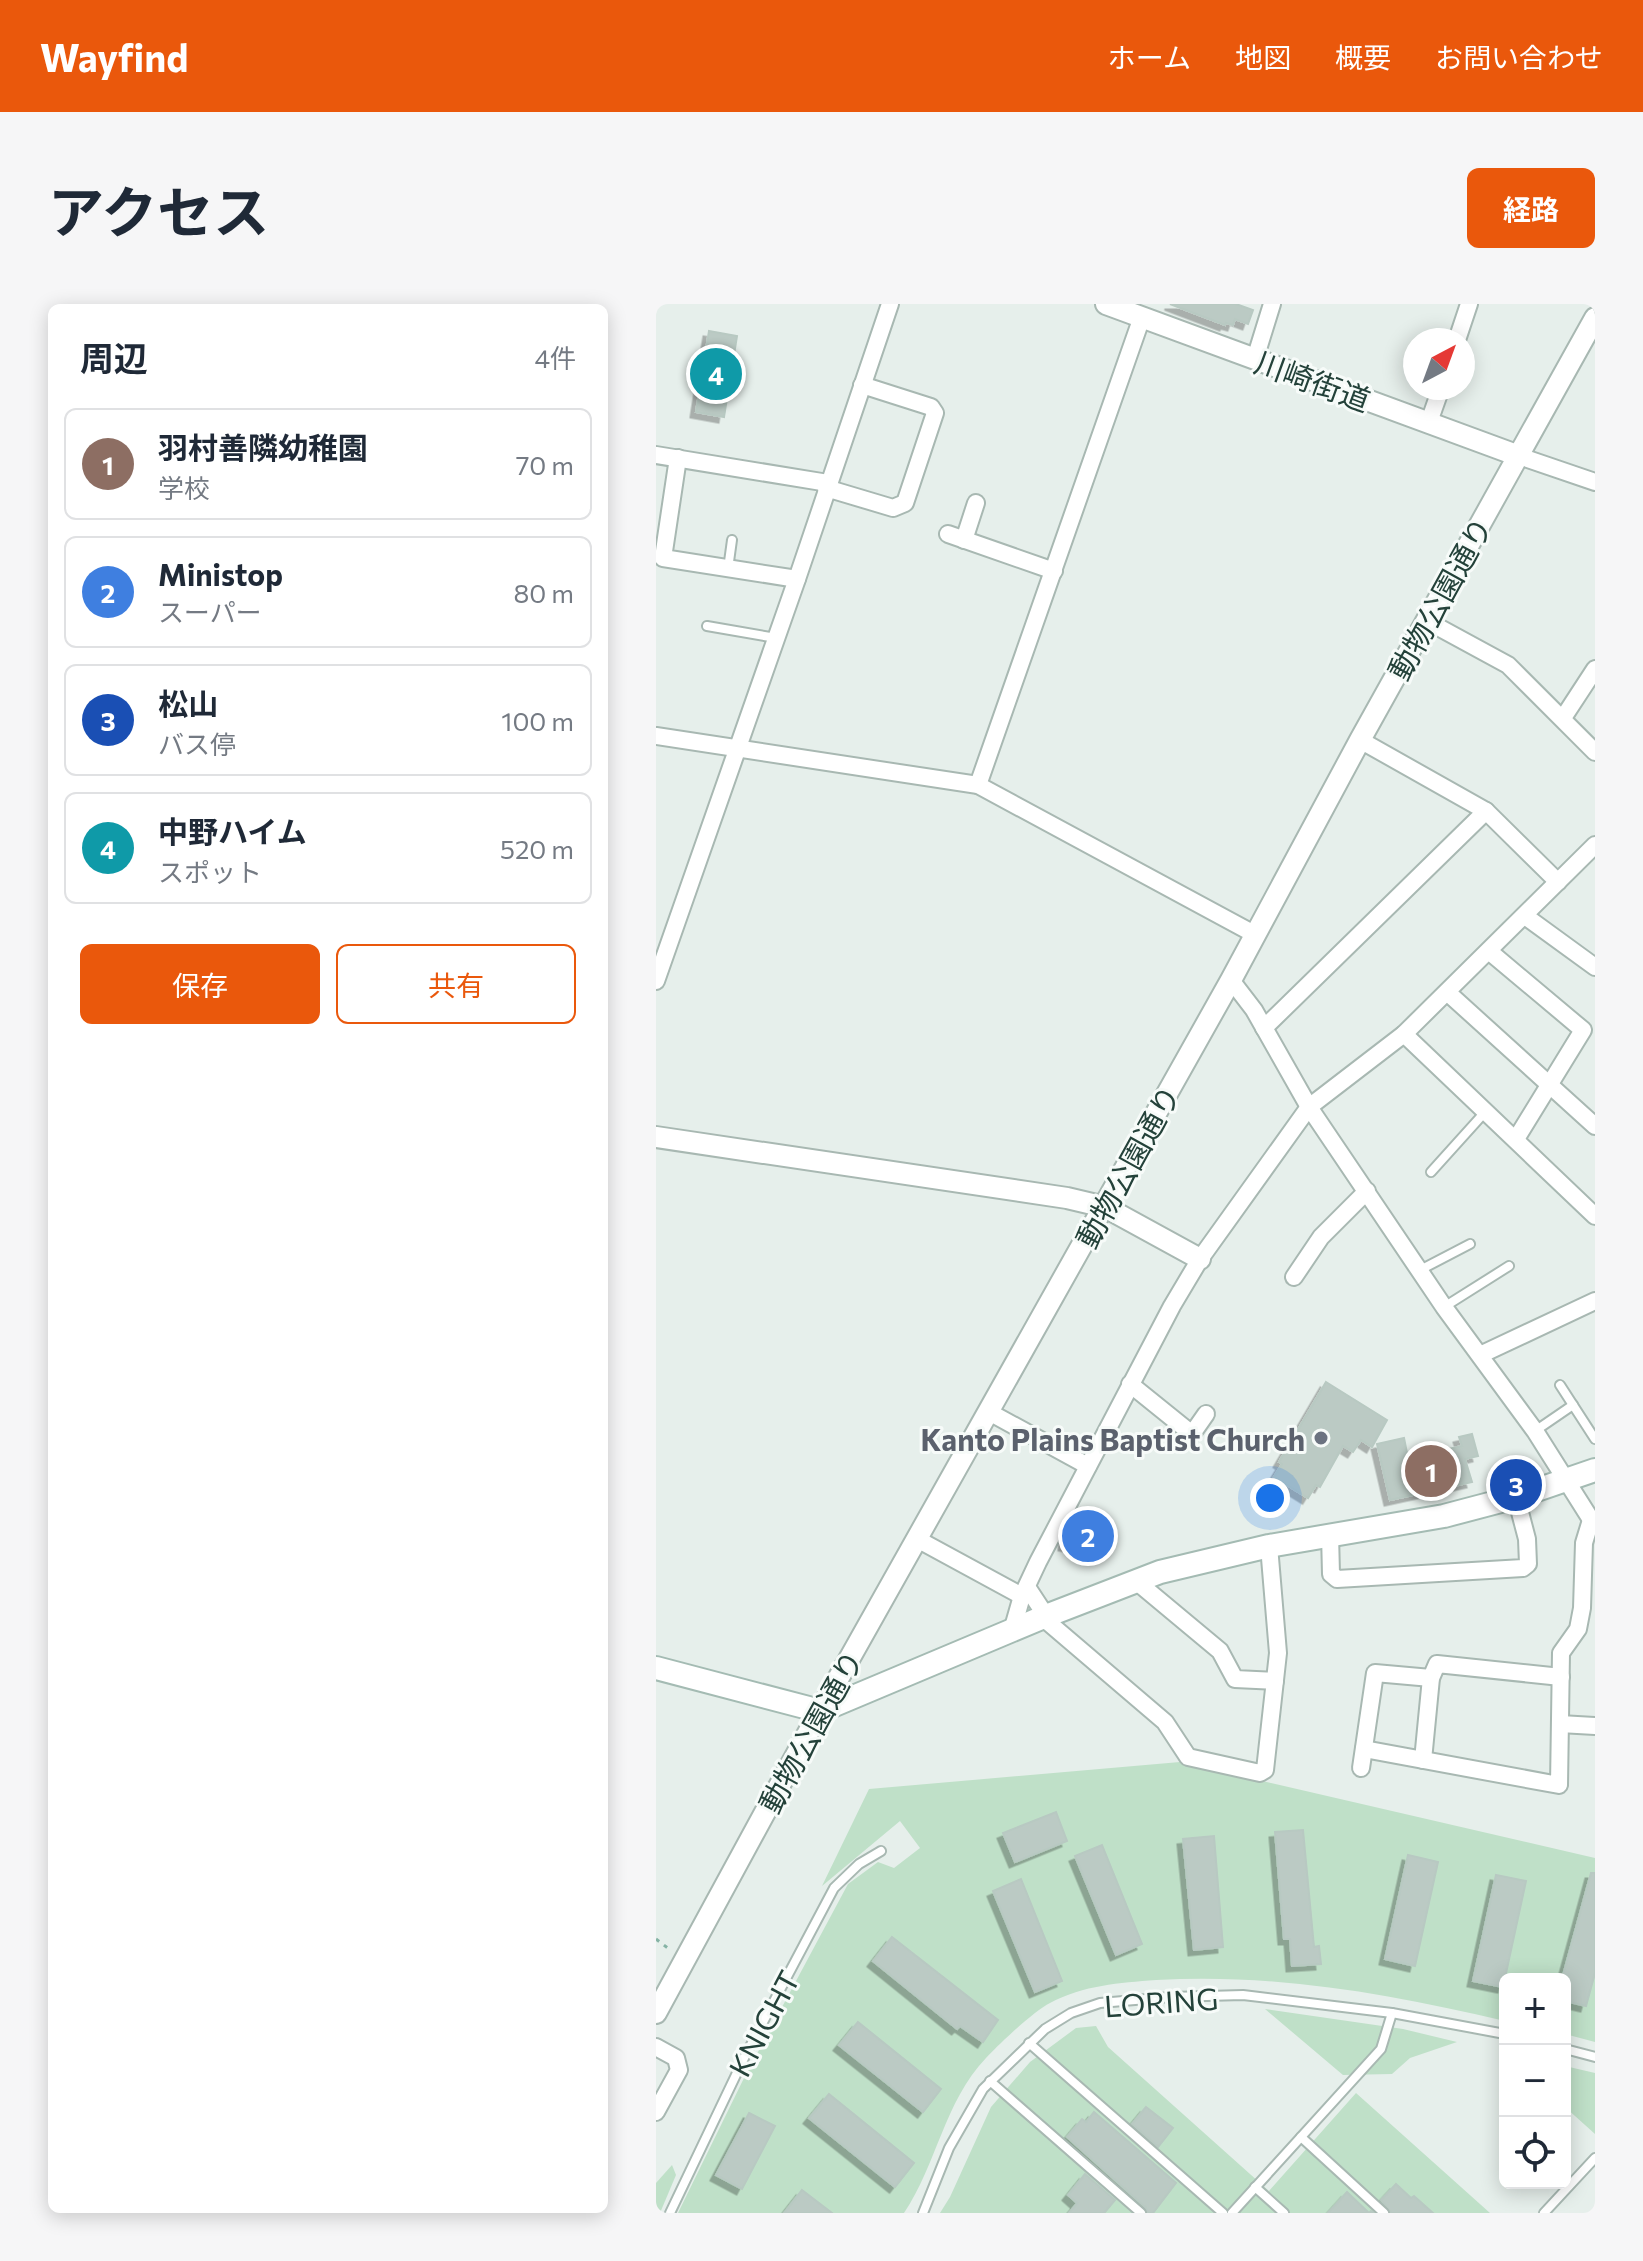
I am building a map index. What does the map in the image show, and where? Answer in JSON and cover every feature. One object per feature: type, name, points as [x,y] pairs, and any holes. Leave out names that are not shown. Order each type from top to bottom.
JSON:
[{"type":"main road","points":[[656,1668],[820,1711],[1044,1616],[1160,1572],[1269,1546],[1444,1516],[1516,1497],[1595,1470]]},
{"type":"street","points":[[656,981],[890,304]]},
{"type":"street","name":"川崎街道","points":[[1106,304],[1519,456]]},
{"type":"street","points":[[1255,359],[1272,304]]},
{"type":"street","points":[[1461,328],[1469,304]]},
{"type":"street","points":[[978,785],[1142,317]]},
{"type":"street","name":"動物公園通り","points":[[656,2013],[820,1711],[1105,1207],[1595,318]]},
{"type":"street","points":[[656,455],[827,485],[893,508],[905,503],[935,413],[931,407],[862,385]]},
{"type":"street","points":[[1429,422],[1437,400]]},
{"type":"street","points":[[1519,456],[1595,482]]},
{"type":"street","points":[[678,458],[663,558],[797,579]]},
{"type":"street","points":[[976,503],[956,537],[1054,571]]},
{"type":"street","points":[[1427,621],[1508,665],[1595,752]]},
{"type":"street","points":[[1563,718],[1595,669]]},
{"type":"street","points":[[656,736],[978,785],[1256,935]]},
{"type":"street","points":[[1360,740],[1486,811],[1558,882]]},
{"type":"street","points":[[1264,1028],[1486,811]]},
{"type":"street","points":[[1012,1631],[1024,1592],[1172,1306],[1200,1259],[1309,1107],[1404,1034],[1593,850]]},
{"type":"street","points":[[1525,916],[1595,967]]},
{"type":"street","points":[[1490,952],[1583,1030],[1516,1139]]},
{"type":"street","points":[[1231,980],[1264,1028],[1309,1107],[1444,1307],[1535,1431],[1593,1523],[1584,1543],[1582,1608],[1578,1629],[1561,1653],[1559,1785],[1364,1749]]},
{"type":"street","points":[[1447,992],[1595,1126]]},
{"type":"street","points":[[1404,1034],[1595,1216]]},
{"type":"street","points":[[656,1137],[1067,1198],[1105,1207],[1200,1259]]},
{"type":"street","points":[[1294,1277],[1321,1237],[1367,1191]]},
{"type":"street","points":[[1480,1355],[1595,1301]]},
{"type":"street","points":[[1130,1384],[1192,1434],[1206,1414]]},
{"type":"street","points":[[989,1412],[1088,1466]]},
{"type":"street","points":[[1330,1534],[1331,1574],[1337,1579],[1523,1568],[1528,1564],[1527,1539],[1516,1497]]},
{"type":"street","points":[[917,1539],[1024,1592],[1044,1616],[1165,1722],[1188,1757],[1260,1773],[1265,1770],[1278,1653],[1269,1546]]},
{"type":"street","points":[[1136,1581],[1220,1651],[1235,1679],[1275,1681]]},
{"type":"street","points":[[1423,1760],[1431,1678],[1437,1664],[1561,1677]]},
{"type":"street","points":[[1361,1768],[1375,1673],[1431,1678]]},
{"type":"street","points":[[1560,1724],[1595,1726]]},
{"type":"street","points":[[656,2047],[676,2058],[679,2070],[656,2112]]},
{"type":"lane","points":[[728,569],[732,540]]},
{"type":"lane","points":[[707,626],[776,638]]},
{"type":"lane","points":[[1431,1172],[1487,1111]]},
{"type":"lane","points":[[1420,1270],[1470,1244]]},
{"type":"lane","points":[[1444,1307],[1509,1266]]},
{"type":"lane","points":[[1560,1385],[1595,1439]]},
{"type":"lane","points":[[1535,1431],[1573,1405]]},
{"type":"lane","name":"KNIGHT","points":[[670,2213],[745,2056],[834,1888],[859,1864],[881,1851]]},
{"type":"lane","name":"LORING","points":[[923,2213],[949,2148],[983,2089],[1045,2029],[1071,2013],[1100,2003],[1243,1995],[1392,2013],[1499,2033]]},
{"type":"lane","points":[[1232,2213],[1381,2049],[1392,2013]]},
{"type":"lane","points":[[1029,2043],[1223,2213]]},
{"type":"lane","points":[[1571,2051],[1595,2057]]},
{"type":"lane","points":[[990,2081],[1141,2213]]},
{"type":"lane","points":[[1301,2137],[1384,2213]]},
{"type":"lane","points":[[1544,2213],[1595,2158]]},
{"type":"lane","points":[[1255,2187],[1284,2213]]},
{"type":"green space","points":[[1180,1762],[1595,1858],[1595,2042],[1571,2036],[1571,1973],[1499,1973],[1499,2020],[1375,1994],[1288,1983],[1200,1979],[1102,1986],[1076,1992],[1043,2007],[986,2058],[960,2094],[904,2213],[678,2213],[744,2078],[848,1884],[878,1862],[894,1868],[920,1848],[900,1821],[822,1886],[869,1789]]},
{"type":"green space","points":[[1265,2009],[1403,2029],[1457,2042],[1410,2058],[1392,2074],[1343,2075]]},
{"type":"green space","points":[[1096,2026],[1108,2047],[1269,2191],[1356,2093],[1490,2213],[940,2213],[991,2107],[1030,2062],[1076,2028]]},
{"type":"green space","points":[[1571,2067],[1595,2073],[1595,2134],[1571,2112]]},
{"type":"green space","points":[[672,2165],[676,2175],[660,2213],[656,2213],[656,2183]]},
{"type":"building","points":[[1170,304],[1236,304],[1253,310],[1248,324],[1235,319],[1233,325],[1225,325]]},
{"type":"building","points":[[709,331],[737,336],[724,417],[696,412]]},
{"type":"building","points":[[1326,1382],[1387,1420],[1372,1447],[1361,1440],[1353,1452],[1343,1446],[1320,1487],[1316,1485],[1308,1498],[1274,1477],[1282,1464],[1279,1462]]},
{"type":"building","points":[[1472,1434],[1478,1456],[1465,1459],[1472,1482],[1390,1500],[1377,1444],[1404,1438],[1408,1458],[1462,1446],[1459,1437]]},
{"type":"building","points":[[1072,1521],[1111,1526],[1107,1553],[1064,1545]]},
{"type":"building","points":[[1056,1812],[1067,1841],[1015,1862],[1003,1833]]},
{"type":"building","points":[[1303,1830],[1314,1947],[1319,1946],[1321,1964],[1292,1966],[1290,1939],[1284,1939],[1275,1832]]},
{"type":"building","points":[[1214,1836],[1223,1947],[1194,1950],[1183,1839]]},
{"type":"building","points":[[1102,1845],[1142,1944],[1116,1955],[1075,1856]]},
{"type":"building","points":[[1408,1855],[1438,1862],[1415,1966],[1385,1959]]},
{"type":"building","points":[[1591,1873],[1595,1873],[1595,1973],[1586,2006],[1571,2002],[1571,1973],[1564,1973]]},
{"type":"building","points":[[1496,1875],[1526,1881],[1506,1973],[1499,1973],[1499,1986],[1473,1981]]},
{"type":"building","points":[[1021,1879],[1062,1981],[1035,1992],[993,1891]]},
{"type":"building","points":[[892,1937],[998,2020],[983,2042],[960,2026],[957,2029],[873,1961]]},
{"type":"building","points":[[858,2022],[941,2089],[923,2112],[839,2045]]},
{"type":"building","points":[[829,2094],[914,2163],[895,2187],[809,2118]]},
{"type":"building","points":[[1146,2107],[1173,2128],[1158,2147],[1132,2124]]},
{"type":"building","points":[[1094,2112],[1176,2183],[1153,2213],[1148,2213],[1067,2137],[1082,2119],[1086,2122]]},
{"type":"building","points":[[749,2113],[775,2126],[742,2189],[716,2175]]},
{"type":"building","points":[[1085,2174],[1115,2200],[1104,2213],[1069,2213],[1077,2203],[1068,2195]]},
{"type":"building","points":[[1396,2184],[1433,2213],[1391,2213],[1381,2200]]},
{"type":"building","points":[[802,2190],[832,2213],[784,2213]]},
{"type":"building","points":[[1347,2192],[1369,2213],[1328,2213]]},
{"type":"place","name":"中野ハイム","points":[[716,374]]},
{"type":"place","name":"Kanto Plains Baptist Church","points":[[1321,1438]]},
{"type":"place","name":"羽村善隣幼稚園","points":[[1431,1471]]},
{"type":"place","name":"松山","points":[[1516,1485]]},
{"type":"place","name":"Ministop","points":[[1088,1536]]}]
